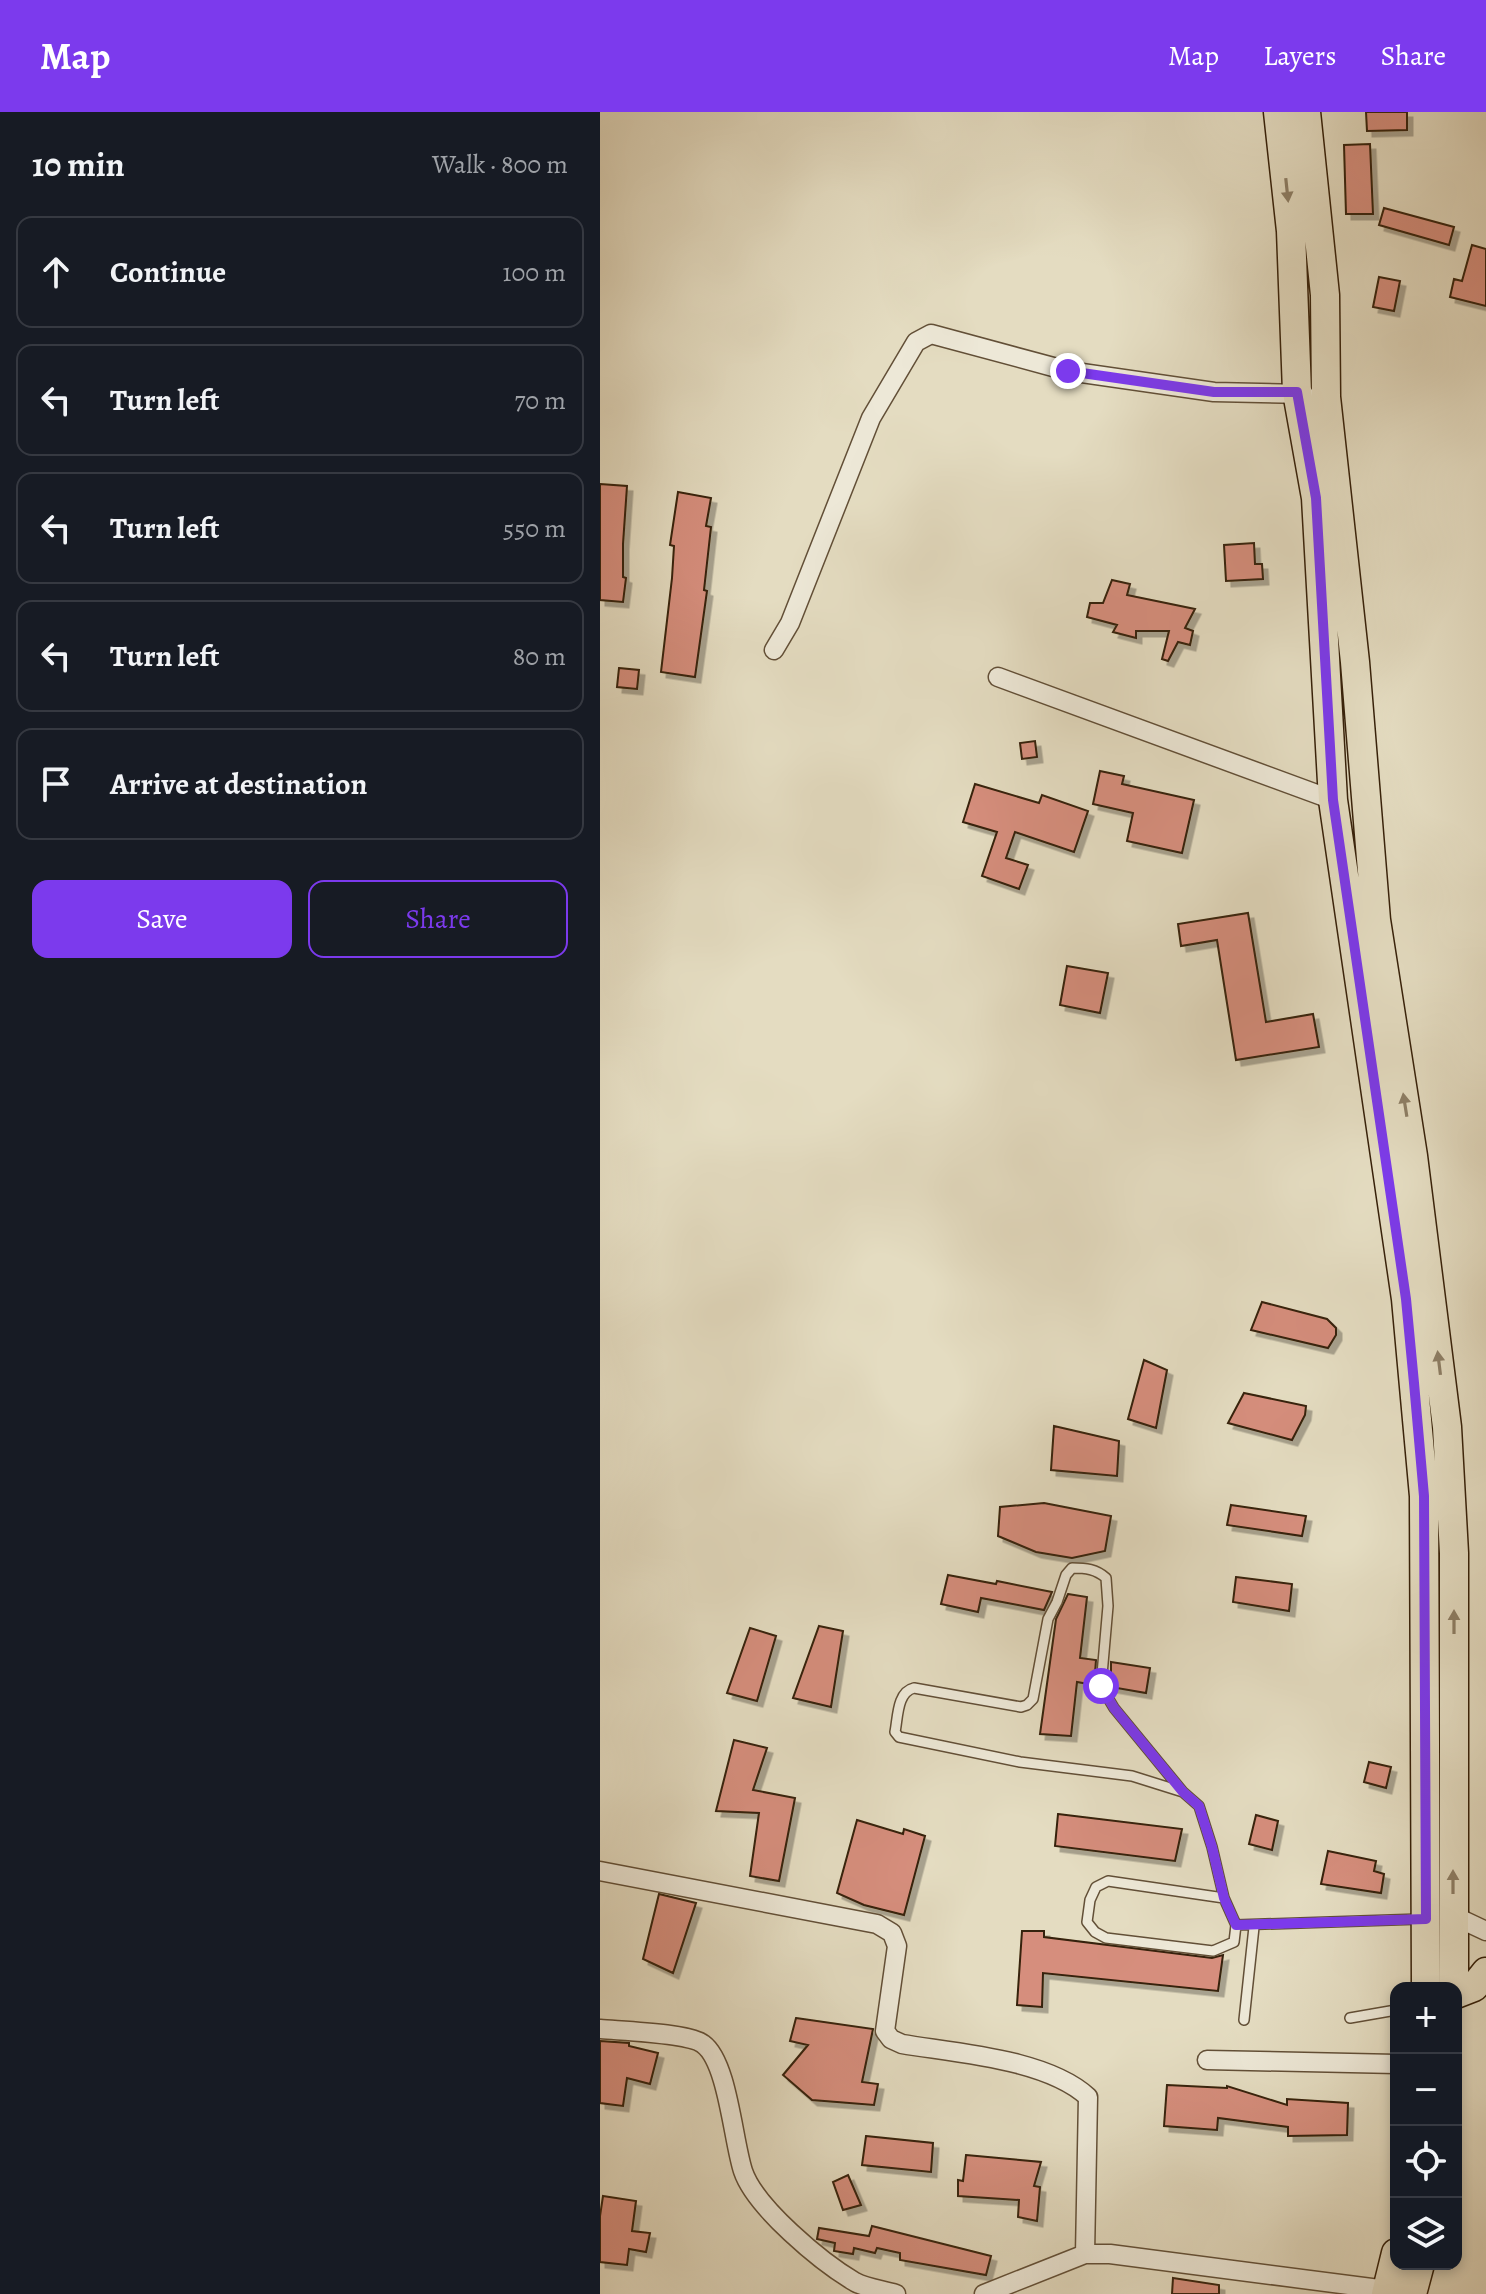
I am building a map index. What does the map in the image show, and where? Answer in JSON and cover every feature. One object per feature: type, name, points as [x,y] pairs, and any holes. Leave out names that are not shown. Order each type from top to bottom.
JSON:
[{"type":"main road","points":[[1278,112],[1291,231],[1297,392],[1316,498],[1333,800],[1406,1299],[1417,1411],[1424,1496],[1440,1918],[1453,1982]]},
{"type":"main road","points":[[1306,112],[1325,295],[1326,397],[1355,662],[1376,920],[1413,1156],[1447,1427],[1454,1553],[1440,1918],[1427,1982]]},
{"type":"main road","points":[[1462,1992],[1474,1987],[1486,1972]]},
{"type":"main road","points":[[1395,2293],[1396,2270]]},
{"type":"main road","points":[[1395,2293],[1415,2270]]},
{"type":"street","points":[[774,650],[790,623],[871,418],[916,342],[931,334],[1068,371],[1214,392],[1297,392],[1326,397]]},
{"type":"street","points":[[998,677],[1333,800]]},
{"type":"street","points":[[600,1871],[877,1924],[892,1933],[897,1946],[885,2031],[891,2039],[902,2044],[983,2057],[1048,2073],[1078,2088],[1088,2097],[1085,2254]]},
{"type":"street","points":[[1440,1918],[1486,1931]]},
{"type":"street","points":[[600,2029],[674,2036],[702,2042],[714,2057],[720,2073],[744,2173],[769,2211],[801,2241],[857,2283],[896,2294]]},
{"type":"street","points":[[1207,2060],[1390,2064]]},
{"type":"street","points":[[984,2294],[1085,2254],[1140,2257],[1395,2293]]},
{"type":"lane","points":[[1183,1792],[1132,1776],[1020,1762],[899,1737],[895,1732],[902,1695],[906,1689],[914,1688],[1021,1707],[1027,1705],[1033,1699],[1048,1619],[1066,1575],[1072,1568],[1099,1572],[1106,1578],[1108,1606],[1101,1686],[1114,1708],[1183,1792],[1199,1806],[1224,1898],[1236,1925],[1234,1942],[1213,1951],[1106,1938],[1095,1932],[1087,1922],[1090,1900],[1096,1887],[1108,1881],[1224,1898]]},
{"type":"lane","points":[[1236,1925],[1254,1927],[1440,1918]]},
{"type":"lane","points":[[1244,2020],[1254,1927]]},
{"type":"lane","points":[[1350,2018],[1390,2011]]},
{"type":"building","points":[[1366,112],[1407,112],[1407,130],[1367,131]]},
{"type":"building","points":[[1370,144],[1373,214],[1346,214],[1344,145]]},
{"type":"building","points":[[1384,208],[1454,227],[1449,245],[1379,225]]},
{"type":"building","points":[[1472,245],[1486,249],[1486,306],[1450,297],[1454,279],[1462,281]]},
{"type":"building","points":[[1379,277],[1400,281],[1394,311],[1373,307]]},
{"type":"building","points":[[600,484],[627,486],[623,602],[600,600]]},
{"type":"building","points":[[678,492],[711,498],[706,526],[711,527],[704,590],[707,591],[695,677],[661,672],[672,578],[674,546],[670,545]]},
{"type":"building","points":[[1254,543],[1255,564],[1262,564],[1263,579],[1226,581],[1224,545]]},
{"type":"building","points":[[1112,580],[1130,584],[1127,595],[1195,609],[1185,628],[1193,631],[1190,645],[1178,642],[1168,661],[1162,659],[1169,631],[1136,631],[1136,638],[1113,632],[1117,625],[1087,617],[1090,603],[1103,603]]},
{"type":"building","points":[[619,668],[639,670],[637,689],[617,687]]},
{"type":"building","points":[[1035,741],[1037,757],[1022,759],[1020,743]]},
{"type":"building","points":[[1100,771],[1124,776],[1122,784],[1194,800],[1182,853],[1127,841],[1133,813],[1093,804]]},
{"type":"building","points":[[975,784],[1039,803],[1042,795],[1088,811],[1074,852],[1015,832],[1006,858],[1028,865],[1019,889],[982,876],[997,832],[963,822]]},
{"type":"building","points":[[1248,913],[1266,1022],[1313,1014],[1319,1047],[1236,1060],[1217,940],[1181,946],[1178,924]]},
{"type":"building","points":[[1067,966],[1108,973],[1100,1013],[1060,1005]]},
{"type":"building","points":[[1262,1302],[1327,1319],[1336,1328],[1336,1335],[1328,1348],[1251,1330]]},
{"type":"building","points":[[1144,1360],[1167,1370],[1156,1428],[1128,1419]]},
{"type":"building","points":[[1244,1393],[1306,1406],[1305,1415],[1292,1440],[1228,1423]]},
{"type":"building","points":[[1054,1426],[1119,1441],[1117,1476],[1051,1470]]},
{"type":"building","points":[[1044,1503],[1111,1516],[1105,1551],[1072,1558],[1036,1552],[998,1536],[1000,1507]]},
{"type":"building","points":[[1231,1505],[1306,1516],[1302,1536],[1227,1525]]},
{"type":"building","points":[[948,1575],[1052,1592],[1044,1610],[981,1598],[978,1612],[941,1604]]},
{"type":"building","points":[[1236,1577],[1292,1584],[1289,1611],[1233,1602]]},
{"type":"building","points":[[1068,1594],[1087,1597],[1080,1658],[1096,1660],[1094,1685],[1077,1682],[1071,1736],[1040,1734],[1056,1619]]},
{"type":"building","points":[[819,1626],[843,1631],[831,1707],[793,1698]]},
{"type":"building","points":[[750,1628],[776,1636],[757,1701],[727,1693]]},
{"type":"building","points":[[1111,1662],[1150,1668],[1146,1693],[1111,1687]]},
{"type":"building","points":[[734,1740],[767,1748],[753,1790],[795,1798],[779,1881],[750,1876],[759,1813],[716,1811]]},
{"type":"building","points":[[1369,1762],[1391,1767],[1386,1788],[1364,1782]]},
{"type":"building","points":[[1058,1814],[1182,1829],[1175,1861],[1055,1846]]},
{"type":"building","points":[[1256,1815],[1278,1821],[1272,1850],[1249,1844]]},
{"type":"building","points":[[857,1820],[903,1834],[904,1829],[925,1836],[904,1915],[864,1905],[837,1893]]},
{"type":"building","points":[[1328,1851],[1376,1861],[1374,1871],[1384,1874],[1381,1893],[1321,1884]]},
{"type":"building","points":[[659,1894],[696,1903],[673,1973],[643,1959]]},
{"type":"building","points":[[1022,1931],[1044,1931],[1044,1937],[1212,1958],[1223,1955],[1218,1991],[1043,1973],[1042,2007],[1017,2005]]},
{"type":"building","points":[[796,2018],[873,2029],[862,2082],[878,2084],[874,2105],[812,2100],[783,2075],[808,2045],[790,2041]]},
{"type":"building","points":[[600,2041],[629,2043],[629,2046],[658,2053],[650,2084],[627,2078],[623,2106],[600,2103]]},
{"type":"building","points":[[1167,2085],[1227,2086],[1287,2105],[1287,2099],[1348,2103],[1347,2135],[1288,2136],[1288,2127],[1218,2118],[1217,2130],[1164,2126]]},
{"type":"building","points":[[866,2136],[933,2143],[931,2172],[862,2165]]},
{"type":"building","points":[[966,2155],[1041,2162],[1034,2186],[1040,2187],[1037,2221],[1018,2217],[1019,2200],[958,2196],[958,2180],[963,2181]]},
{"type":"building","points":[[848,2175],[861,2205],[843,2210],[833,2182]]},
{"type":"building","points":[[603,2196],[636,2201],[632,2231],[650,2233],[646,2252],[629,2249],[627,2265],[600,2262]]},
{"type":"building","points":[[872,2226],[991,2256],[986,2275],[900,2260],[900,2253],[877,2248],[875,2253],[854,2248],[853,2254],[834,2251],[835,2243],[817,2239],[819,2228],[869,2236]]},
{"type":"building","points":[[1173,2278],[1219,2285],[1219,2294],[1172,2294]]},
{"type":"route","points":[[1068,371],[1214,392],[1297,392],[1316,498],[1333,800],[1406,1299],[1424,1496],[1426,1919],[1254,1927],[1236,1925],[1224,1898],[1199,1806],[1183,1792],[1114,1708],[1101,1686]]}]
